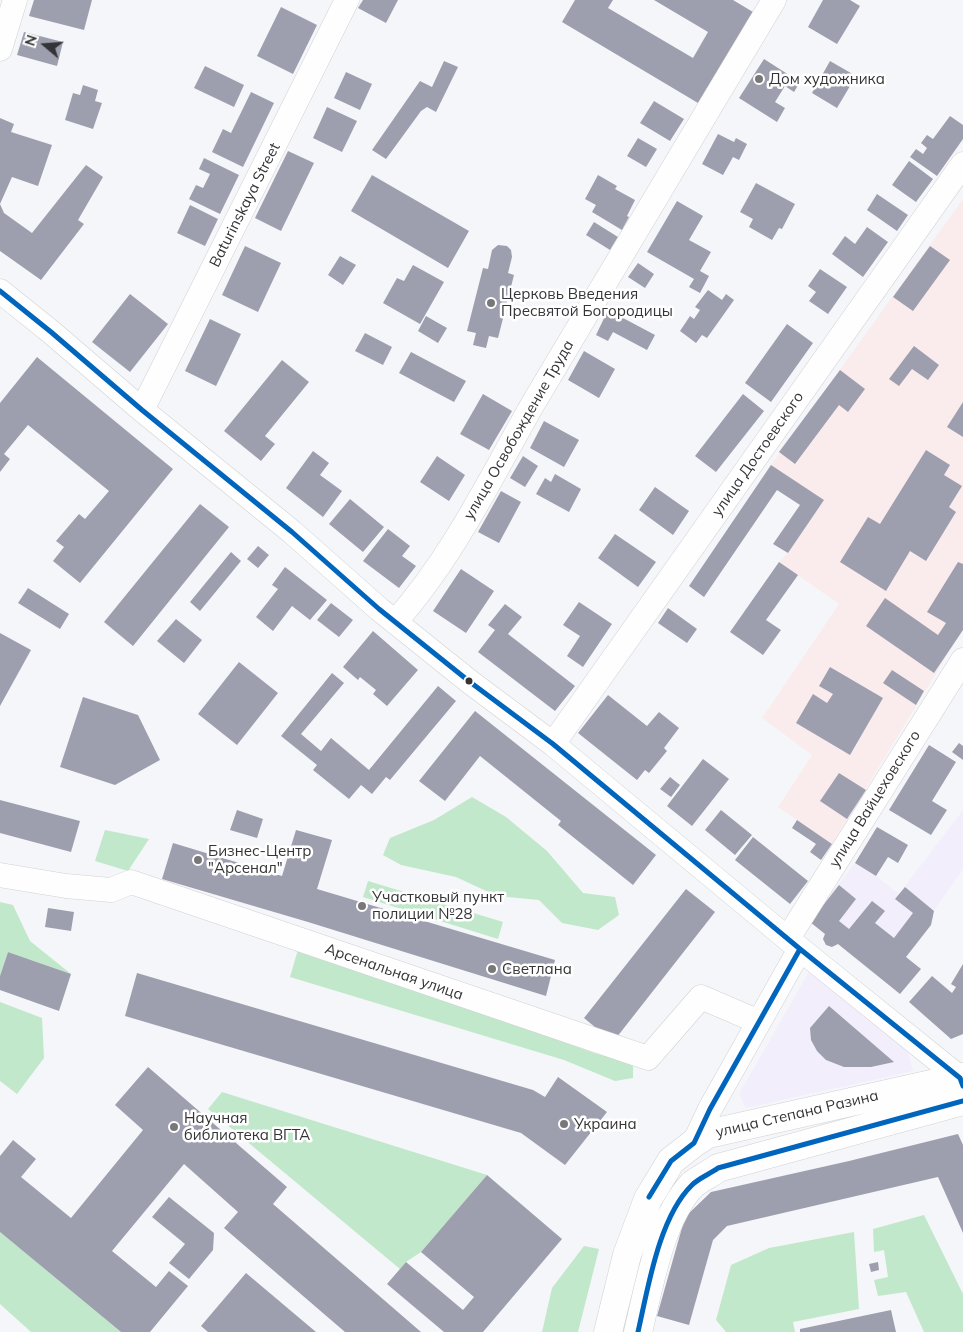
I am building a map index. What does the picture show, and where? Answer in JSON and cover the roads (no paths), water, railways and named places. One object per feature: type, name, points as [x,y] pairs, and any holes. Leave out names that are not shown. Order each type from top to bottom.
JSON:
[{"type":"main road","name":"улица Степана Разина","points":[[608,1332],[627,1255],[648,1199],[671,1161],[694,1143],[708,1134],[962,1085]]},
{"type":"main road","name":"улица Степана Разина","points":[[638,1332],[655,1261],[675,1209],[693,1184],[718,1168],[962,1085]]},
{"type":"street","name":"Baturinskaya Street","points":[[142,410],[347,0]]},
{"type":"street","name":"улица Освобождение Труда","points":[[395,622],[414,601],[444,558],[774,0]]},
{"type":"street","points":[[0,49],[13,1]]},
{"type":"street","name":"улица Достоевского","points":[[553,744],[963,164]]},
{"type":"street","points":[[0,291],[292,532],[395,622],[478,688],[553,744],[962,1085]]},
{"type":"street","name":"улица Вайцеховского","points":[[694,1143],[710,1109],[759,1022],[794,943],[963,660]]},
{"type":"street","name":"Арсенальная улица","points":[[0,875],[66,886],[111,890],[131,882],[648,1058],[701,997],[759,1022]]},
{"type":"place","name":"Дом художника","points":[[759,79]]},
{"type":"place","name":"Церковь Введения Пресвятой Богородицы","points":[[491,303]]},
{"type":"place","name":"Бизнес-Центр \"Арсенал\"","points":[[198,860]]},
{"type":"place","name":"Участковый пункт полиции №28","points":[[362,906]]},
{"type":"place","name":"Светлана","points":[[492,969]]},
{"type":"place","name":"Украина","points":[[564,1124]]},
{"type":"place","name":"Научная библиотека ВГТА","points":[[174,1127]]}]
